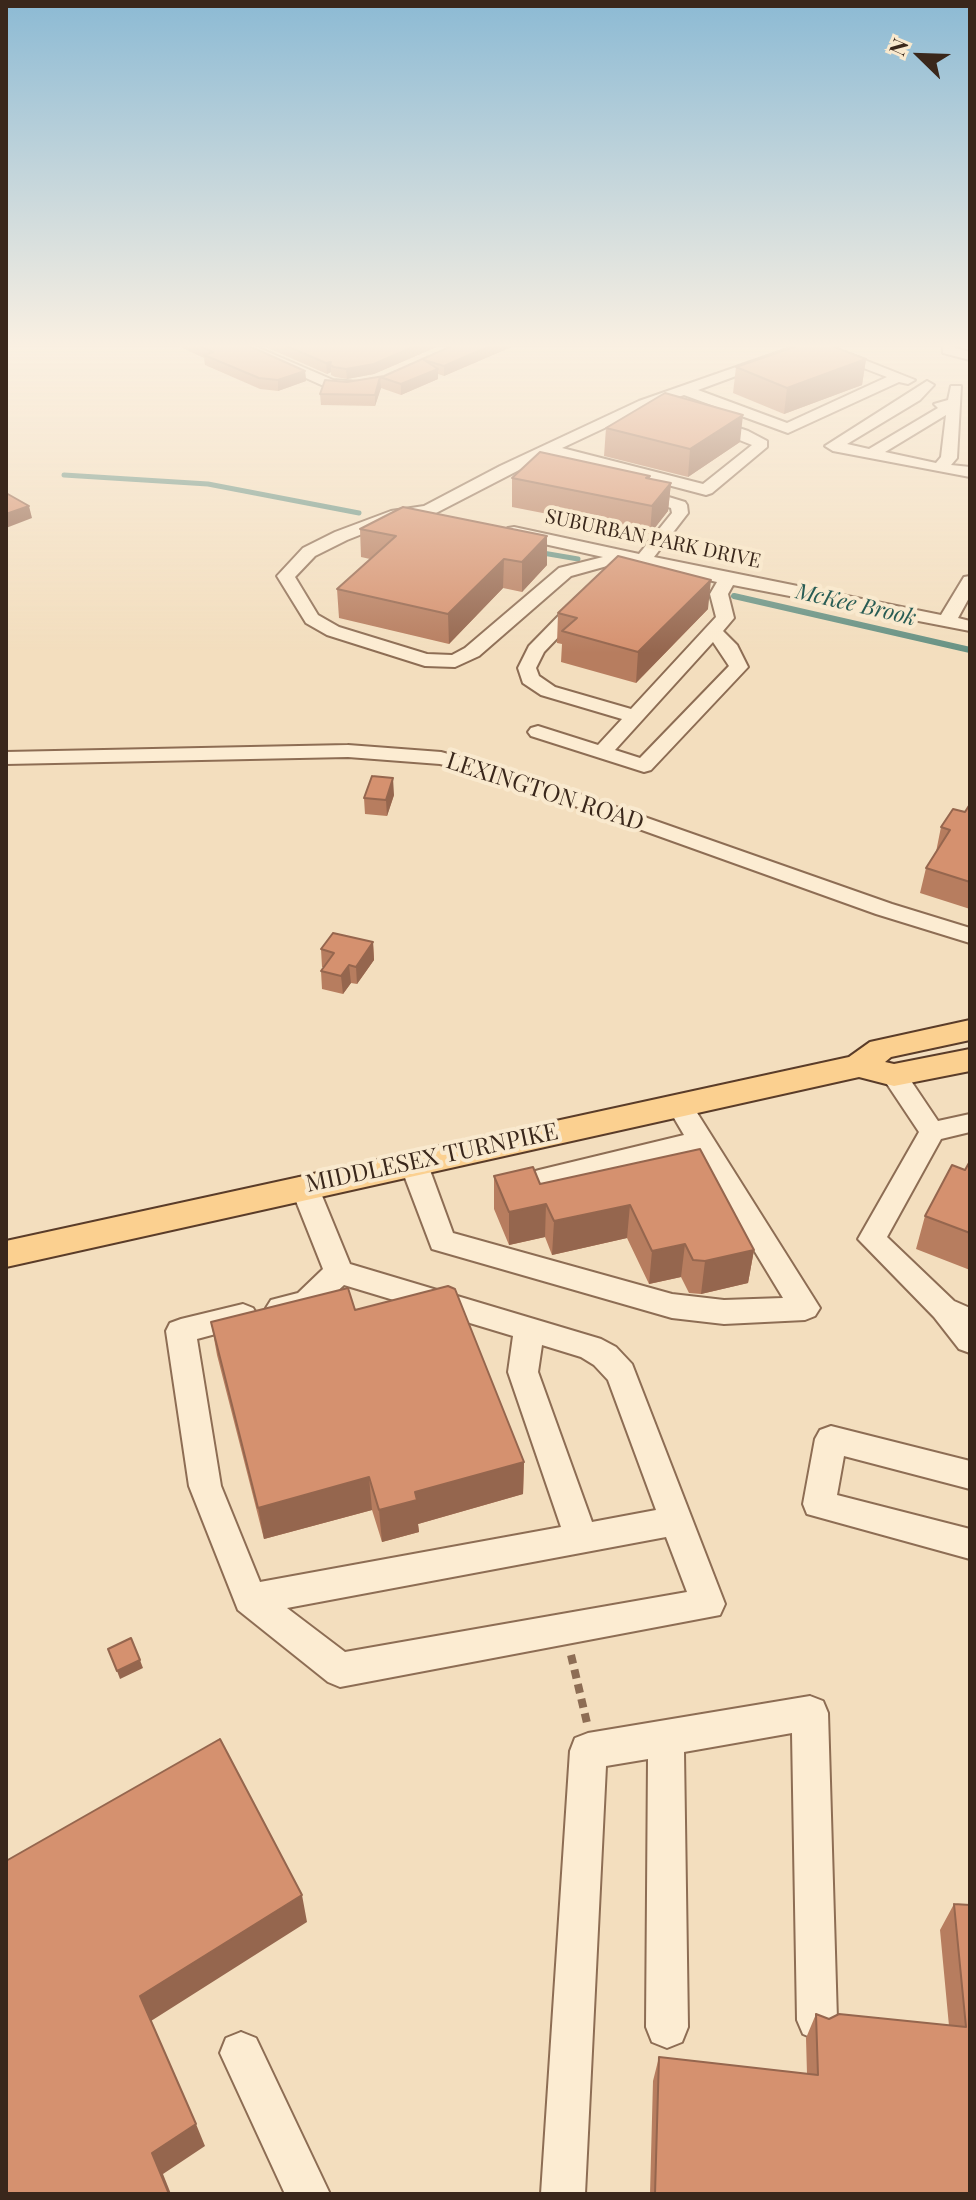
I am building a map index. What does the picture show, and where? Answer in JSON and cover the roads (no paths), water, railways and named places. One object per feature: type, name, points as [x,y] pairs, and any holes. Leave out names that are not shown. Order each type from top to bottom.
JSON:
[{"type":"main road","name":"MIDDLESEX TURNPIKE","points":[[6,1254],[859,1066],[881,1049],[970,1030]]},
{"type":"main road","name":"MIDDLESEX TURNPIKE","points":[[859,1066],[894,1075],[970,1060]]},
{"type":"street","points":[[550,448],[438,506],[389,517],[309,552],[286,576],[295,595],[312,619],[333,631],[425,660],[455,661],[472,652],[565,572],[635,558]]},
{"type":"street","points":[[547,449],[706,490],[758,448]]},
{"type":"street","points":[[841,448],[970,472]]},
{"type":"street","points":[[871,454],[881,448]]},
{"type":"street","points":[[940,468],[949,458],[951,448]]},
{"type":"street","points":[[511,466],[541,472]]},
{"type":"street","points":[[623,490],[679,505],[680,513],[536,650],[527,668],[530,679],[548,691],[634,716]]},
{"type":"street","points":[[421,511],[457,519]]},
{"type":"street","name":"SUBURBAN PARK DRIVE","points":[[498,528],[727,579],[970,626]]},
{"type":"street","points":[[602,752],[725,618],[719,594],[727,579]]},
{"type":"street","points":[[947,621],[970,581]]},
{"type":"street","points":[[538,732],[644,766],[739,667],[730,649],[713,631]]},
{"type":"street","name":"LEXINGTON ROAD","points":[[6,758],[348,751],[441,758],[515,778],[884,909],[970,936]]},
{"type":"street","points":[[894,1075],[932,1132]]},
{"type":"street","points":[[413,1162],[442,1241],[672,1306],[724,1312],[805,1308],[680,1106]]},
{"type":"street","points":[[970,1123],[932,1132],[872,1239],[957,1315],[970,1341]]},
{"type":"street","points":[[539,1180],[701,1140]]},
{"type":"street","points":[[304,1186],[339,1272]]},
{"type":"street","points":[[339,1272],[590,1348],[605,1356],[621,1373],[708,1604],[340,1670],[250,1599],[205,1486],[181,1331],[307,1302],[339,1272]]},
{"type":"street","points":[[529,1329],[523,1372],[582,1539]]},
{"type":"street","points":[[970,1475],[831,1439],[819,1504],[970,1544]]},
{"type":"street","points":[[250,1599],[677,1521]]},
{"type":"street","points":[[563,2194],[588,1751],[810,1713],[817,2020]]},
{"type":"street","points":[[666,1739],[667,2027]]},
{"type":"street","points":[[241,2053],[308,2194]]},
{"type":"waterway","name":"McKee Brook","points":[[64,475],[208,484],[359,513]]},
{"type":"waterway","name":"McKee Brook","points":[[537,552],[578,559]]},
{"type":"waterway","name":"McKee Brook","points":[[734,596],[970,650]]}]
